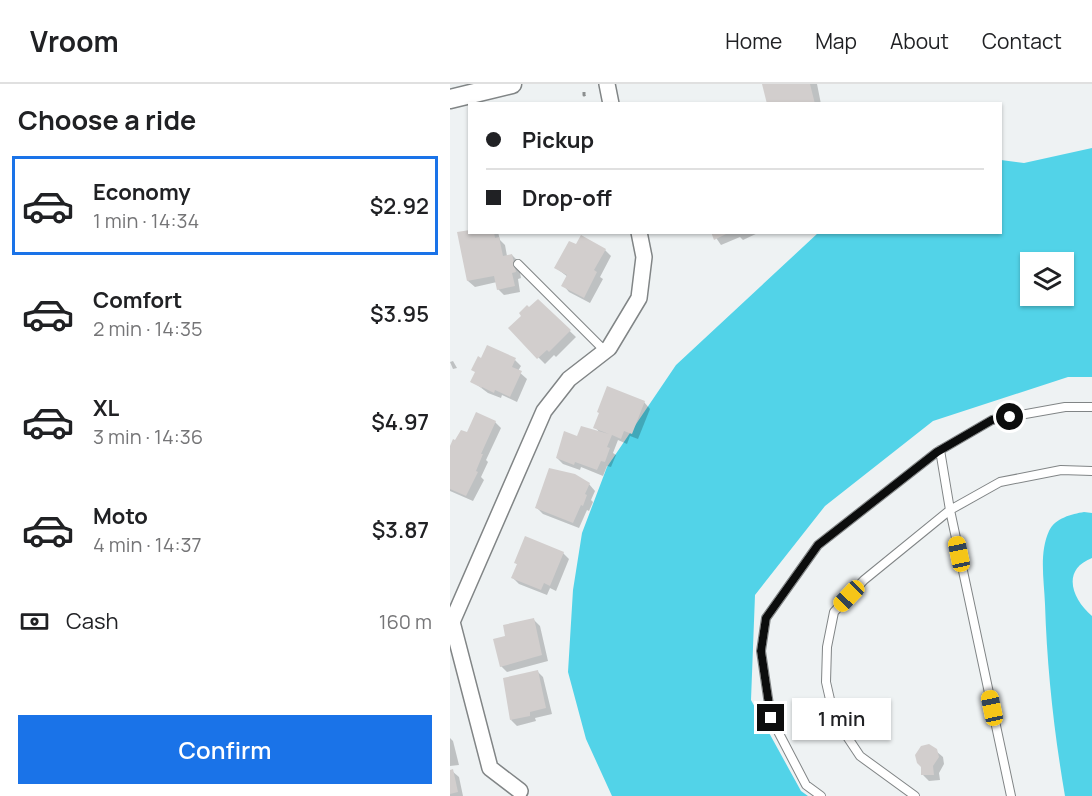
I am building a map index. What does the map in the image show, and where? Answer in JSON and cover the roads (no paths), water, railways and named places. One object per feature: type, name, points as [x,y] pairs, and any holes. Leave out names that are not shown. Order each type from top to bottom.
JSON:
[{"type":"street","points":[[450,99],[512,84]]},
{"type":"street","points":[[607,84],[611,102]]},
{"type":"street","points":[[520,791],[490,768],[451,623],[544,411],[569,379],[607,350],[639,298],[644,256],[639,234]]},
{"type":"lane","points":[[518,264],[607,350]]},
{"type":"lane","points":[[821,796],[806,786],[771,718],[761,651],[766,618],[818,545],[940,450],[992,420],[1065,407],[1092,407]]},
{"type":"lane","points":[[940,450],[950,510],[1011,796]]},
{"type":"lane","points":[[915,796],[860,756],[834,717],[826,682],[826,647],[834,612],[864,580],[905,545],[950,510],[1000,482],[1061,470],[1092,471]]}]
